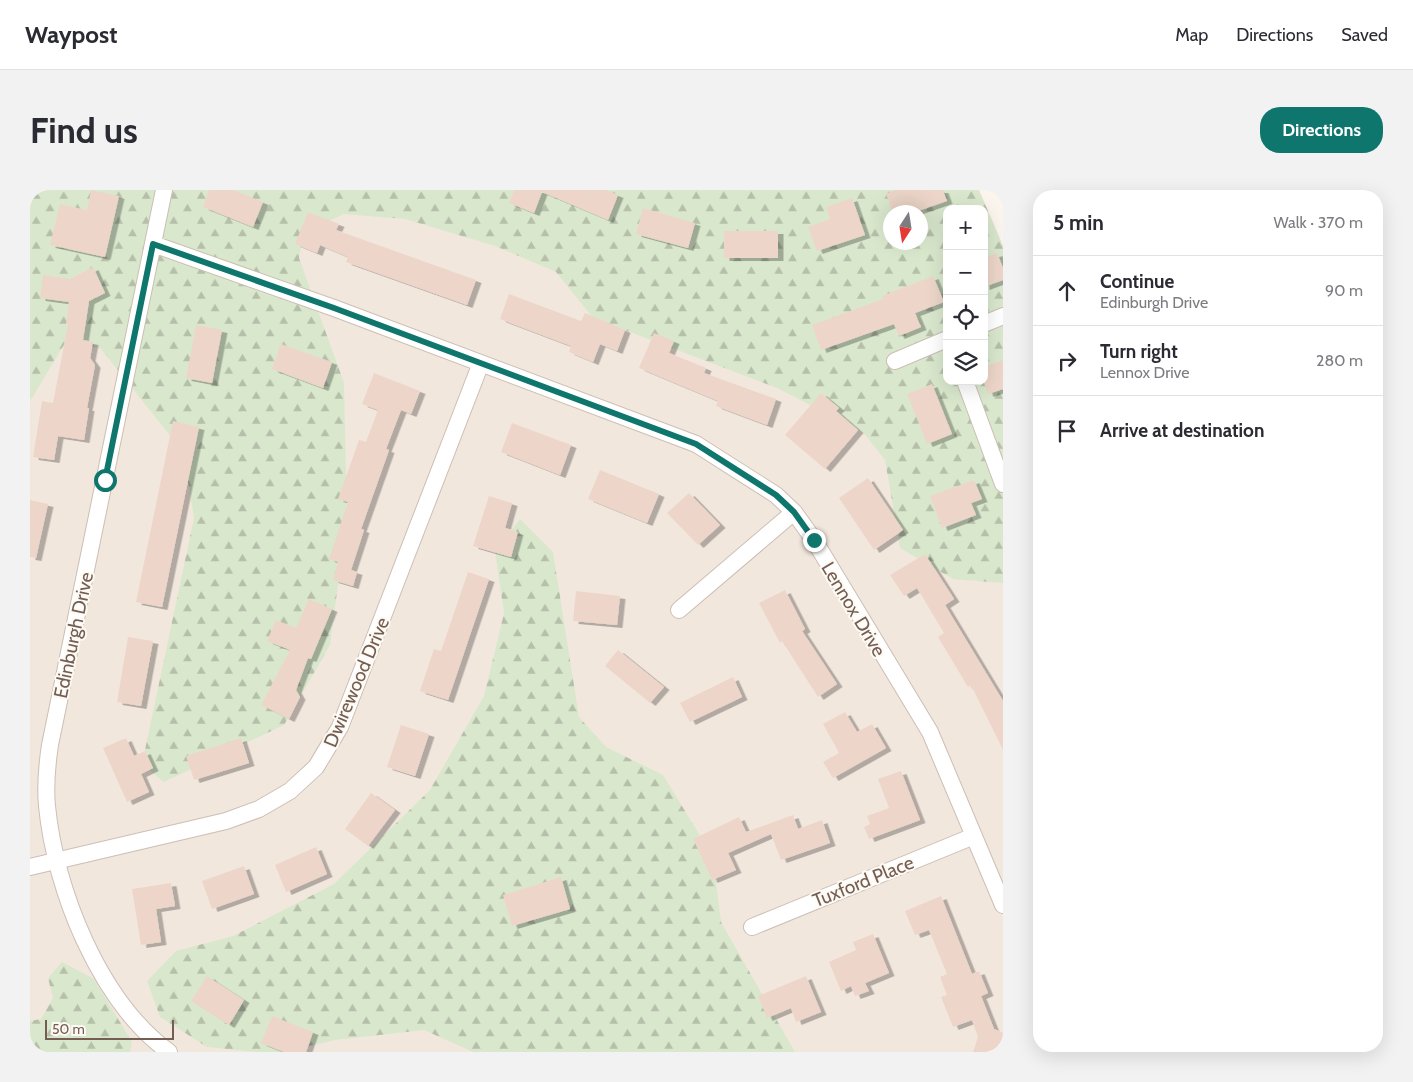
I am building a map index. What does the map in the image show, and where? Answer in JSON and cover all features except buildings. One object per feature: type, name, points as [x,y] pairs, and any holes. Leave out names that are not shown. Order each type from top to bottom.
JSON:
[{"type":"street","name":"Edinburgh Drive","points":[[164,190],[50,745],[47,804],[57,861],[72,910],[109,984],[129,1013],[169,1052]]},
{"type":"street","name":"Lennox Drive","points":[[153,244],[481,363],[696,444],[776,495],[794,512],[814,540],[930,732],[1003,905]]},
{"type":"street","points":[[988,322],[1003,316]]},
{"type":"street","points":[[895,360],[945,340]]},
{"type":"street","name":"Dwirewood Drive","points":[[30,867],[226,821],[259,808],[290,791],[316,767],[330,748],[340,727],[481,363]]},
{"type":"street","points":[[966,385],[1003,484]]},
{"type":"street","points":[[679,610],[794,512]]},
{"type":"street","name":"Tuxford Place","points":[[752,927],[974,836]]},
{"type":"shaded area","points":[[30,190],[979,190],[985,205],[943,205],[943,385],[988,385],[988,211],[1003,246],[1003,1052],[30,1052]]},
{"type":"green space","points":[[30,190],[979,190],[985,205],[943,205],[943,385],[988,385],[988,211],[1003,246],[1003,583],[953,579],[900,548],[885,460],[863,432],[777,388],[593,318],[556,272],[495,246],[405,219],[344,214],[304,233],[299,258],[344,383],[347,517],[330,645],[284,725],[164,782],[142,764],[194,518],[183,452],[101,349],[67,340],[30,401]]},
{"type":"green space","points":[[520,519],[553,552],[579,717],[606,747],[663,775],[713,857],[721,922],[795,1052],[473,1052],[424,1030],[335,1040],[283,1052],[255,1052],[207,1047],[160,1017],[147,981],[176,951],[233,936],[334,884],[430,790],[484,696],[504,613],[495,551]]},
{"type":"green space","points":[[62,962],[94,979],[132,1042],[130,1052],[30,1052],[30,1021],[41,1019],[53,998],[48,978]]},
{"type":"route","points":[[105,480],[153,244],[334,308],[696,444],[776,495],[794,512],[814,540]]}]
